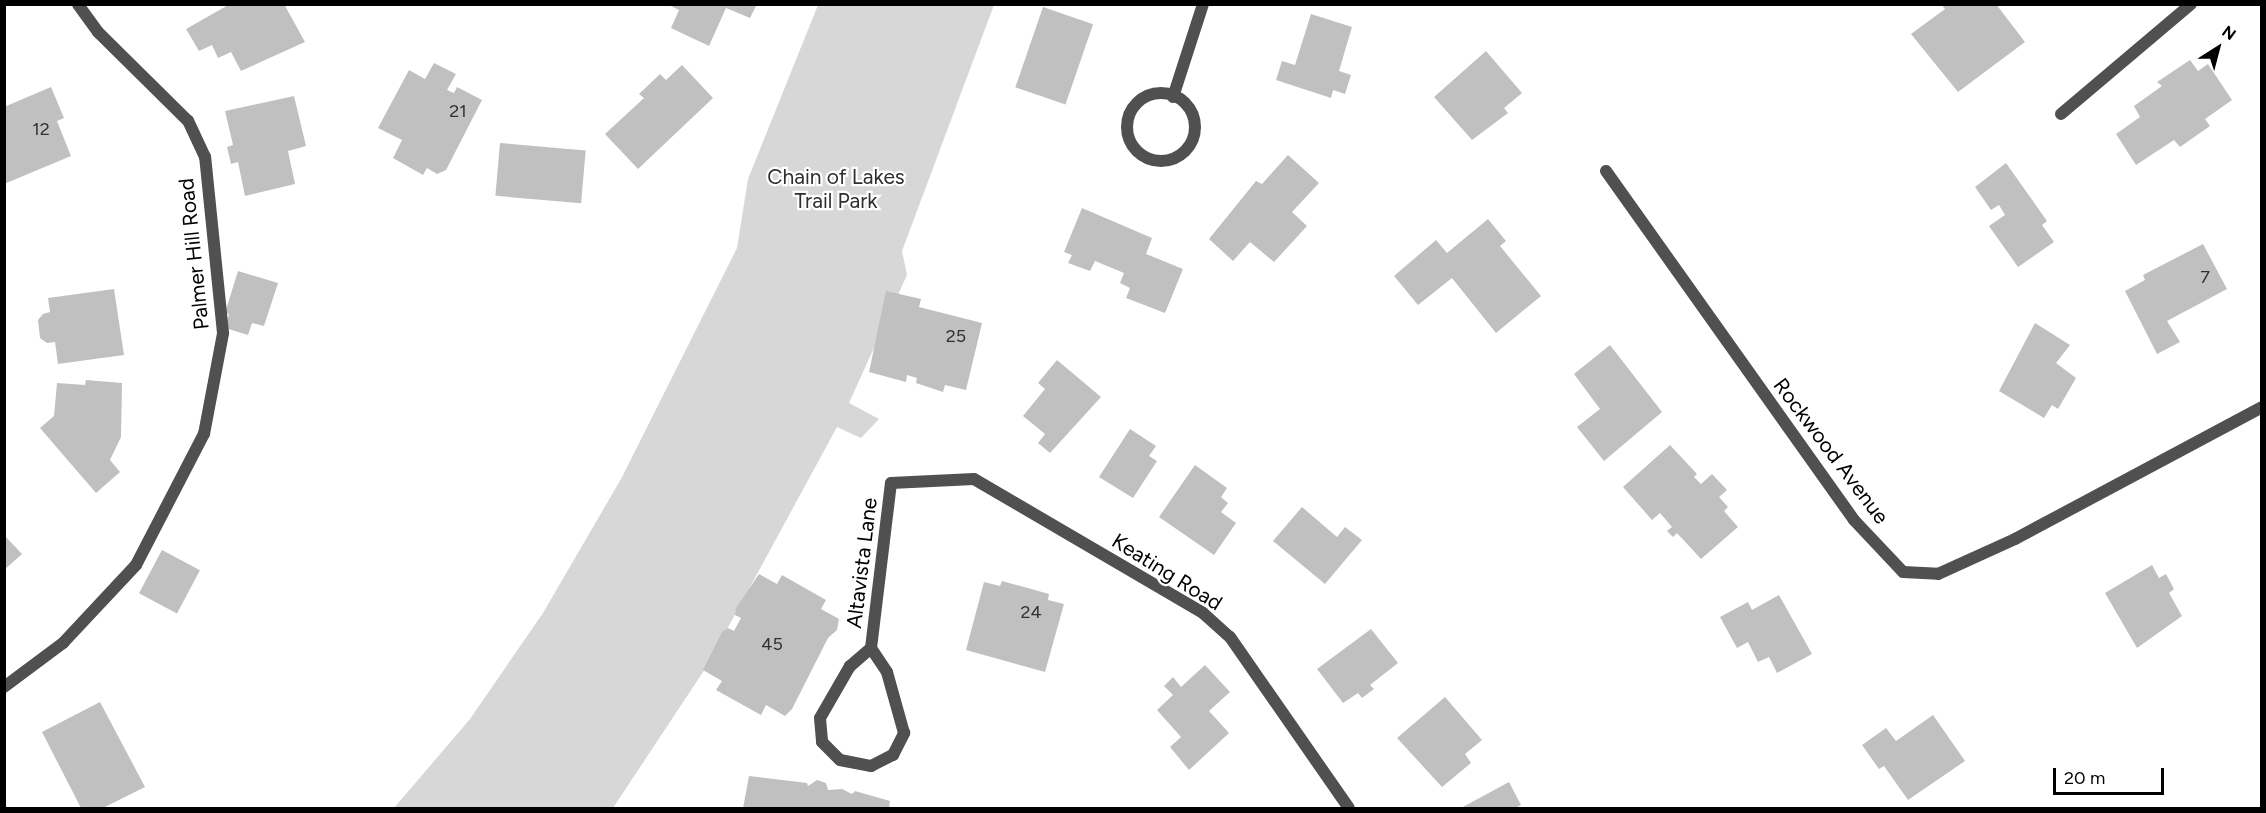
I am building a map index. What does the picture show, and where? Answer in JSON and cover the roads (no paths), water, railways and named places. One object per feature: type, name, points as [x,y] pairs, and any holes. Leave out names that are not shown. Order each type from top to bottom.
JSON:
[{"type":"street","name":"Palmer Hill Road","points":[[4,687],[63,643],[136,565],[204,434],[223,333],[205,157],[188,121],[98,32],[78,4]]},
{"type":"street","points":[[1173,97],[1203,4]]},
{"type":"street","points":[[2061,114],[2191,4]]},
{"type":"street","points":[[1162,92],[1173,97],[1184,101],[1195,120],[1192,142],[1177,158],[1155,160],[1144,157],[1130,140],[1128,117],[1141,99],[1151,94],[1162,92]]},
{"type":"street","name":"Rockwood Avenue","points":[[1606,171],[1854,520],[1903,572],[1938,574],[2016,539],[2262,407]]},
{"type":"street","name":"Keating Road","points":[[891,483],[974,479],[1203,613],[1230,637],[1349,808]]},
{"type":"street","name":"Altavista Lane","points":[[871,648],[850,666],[820,718],[822,742],[840,760],[871,766],[894,755],[904,733],[887,672],[871,648],[891,483]]},
{"type":"park label","name":"Chain of Lakes Trail Park","points":[[836,189]]}]
